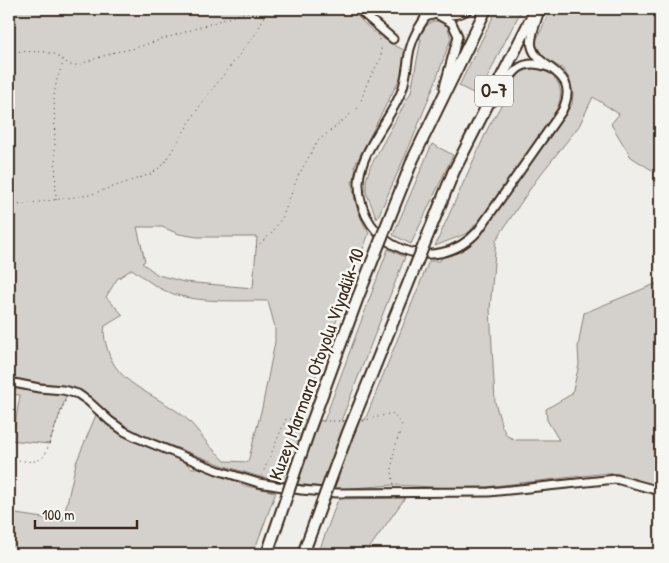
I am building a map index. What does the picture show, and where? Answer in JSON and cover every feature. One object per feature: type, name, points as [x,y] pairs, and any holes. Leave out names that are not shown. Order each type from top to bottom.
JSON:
[{"type":"highway","name":"O-7","points":[[441,100],[486,9]]},
{"type":"highway","name":"O-7","points":[[303,554],[351,426],[453,173],[536,9]]},
{"type":"highway","name":"Kuzey Marmara Otoyolu Viyadük-10","points":[[267,554],[311,425],[358,297],[413,160],[441,100]]},
{"type":"lane","points":[[358,9],[393,39]]},
{"type":"lane","points":[[435,10],[451,16],[461,14],[469,9]]},
{"type":"lane","points":[[435,10],[425,17],[420,24],[410,48],[403,89],[367,155],[362,166],[359,181],[363,207],[374,228],[382,238],[412,253],[426,255],[455,250],[470,240],[566,103],[567,90],[558,72],[534,54],[532,47],[532,35],[540,9]]},
{"type":"lane","points":[[435,10],[452,23],[458,36],[441,100]]},
{"type":"lane","points":[[482,116],[518,68],[535,64],[554,69]]},
{"type":"lane","points":[[9,382],[78,394],[110,421],[138,438],[217,470],[264,484],[337,493],[440,493],[489,492],[616,479],[660,492]]},
{"type":"path","points":[[9,51],[46,52],[54,54],[70,65],[77,65],[256,9]]},
{"type":"path","points":[[9,205],[89,195],[151,174],[162,165],[203,101],[257,32],[267,9]]},
{"type":"path","points":[[256,247],[272,233],[284,216],[298,176],[318,142],[359,107],[366,83],[381,58],[381,46],[374,24]]},
{"type":"path","points":[[56,200],[54,96],[57,79],[64,62]]},
{"type":"path","points":[[9,458],[37,462],[45,455],[68,391]]},
{"type":"shaded area","points":[[9,9],[351,9],[376,33],[406,51],[400,78],[354,167],[358,166],[355,181],[352,181],[355,202],[369,233],[300,419],[324,421],[388,249],[405,257],[341,421],[365,420],[429,261],[440,261],[442,257],[458,252],[481,235],[572,104],[573,93],[569,78],[563,69],[544,58],[535,43],[551,9],[660,9],[660,175],[631,157],[611,124],[619,114],[593,97],[579,126],[536,180],[496,240],[490,309],[495,402],[502,427],[507,436],[516,440],[559,440],[547,420],[546,409],[572,394],[579,365],[578,347],[584,313],[660,282],[660,491],[633,484],[634,479],[620,474],[608,473],[486,487],[452,488],[394,485],[339,489],[296,484],[257,476],[222,465],[133,431],[105,413],[85,394],[74,387],[9,379]],"holes":[[[137,227],[162,227],[179,234],[197,237],[257,237],[253,288],[184,282],[158,275],[142,263],[145,261]],[[132,269],[149,282],[180,296],[217,301],[268,301],[275,327],[275,342],[262,408],[248,462],[225,461],[189,421],[130,382],[112,362],[105,340],[105,326],[123,315],[106,297],[117,279]]]},
{"type":"shaded area","points":[[497,9],[522,9],[479,96],[459,86]]},
{"type":"shaded area","points":[[433,21],[441,21],[447,25],[451,38],[413,138],[377,219],[366,192],[366,181],[370,167],[411,92],[421,39],[419,38],[426,26]]},
{"type":"shaded area","points":[[533,68],[549,73],[558,83],[560,97],[555,113],[495,202],[468,233],[435,246],[488,128],[522,69]]},
{"type":"shaded area","points":[[432,144],[453,155],[411,244],[393,235]]},
{"type":"shaded area","points":[[9,387],[67,394],[49,444],[9,440],[9,424],[15,425],[20,395],[9,394]]},
{"type":"shaded area","points":[[96,415],[130,439],[178,457],[192,468],[205,468],[222,477],[237,481],[241,485],[276,492],[253,554],[9,554],[9,513],[63,521],[76,463]]},
{"type":"shaded area","points":[[405,498],[365,554],[318,554],[337,502],[340,499]]}]
